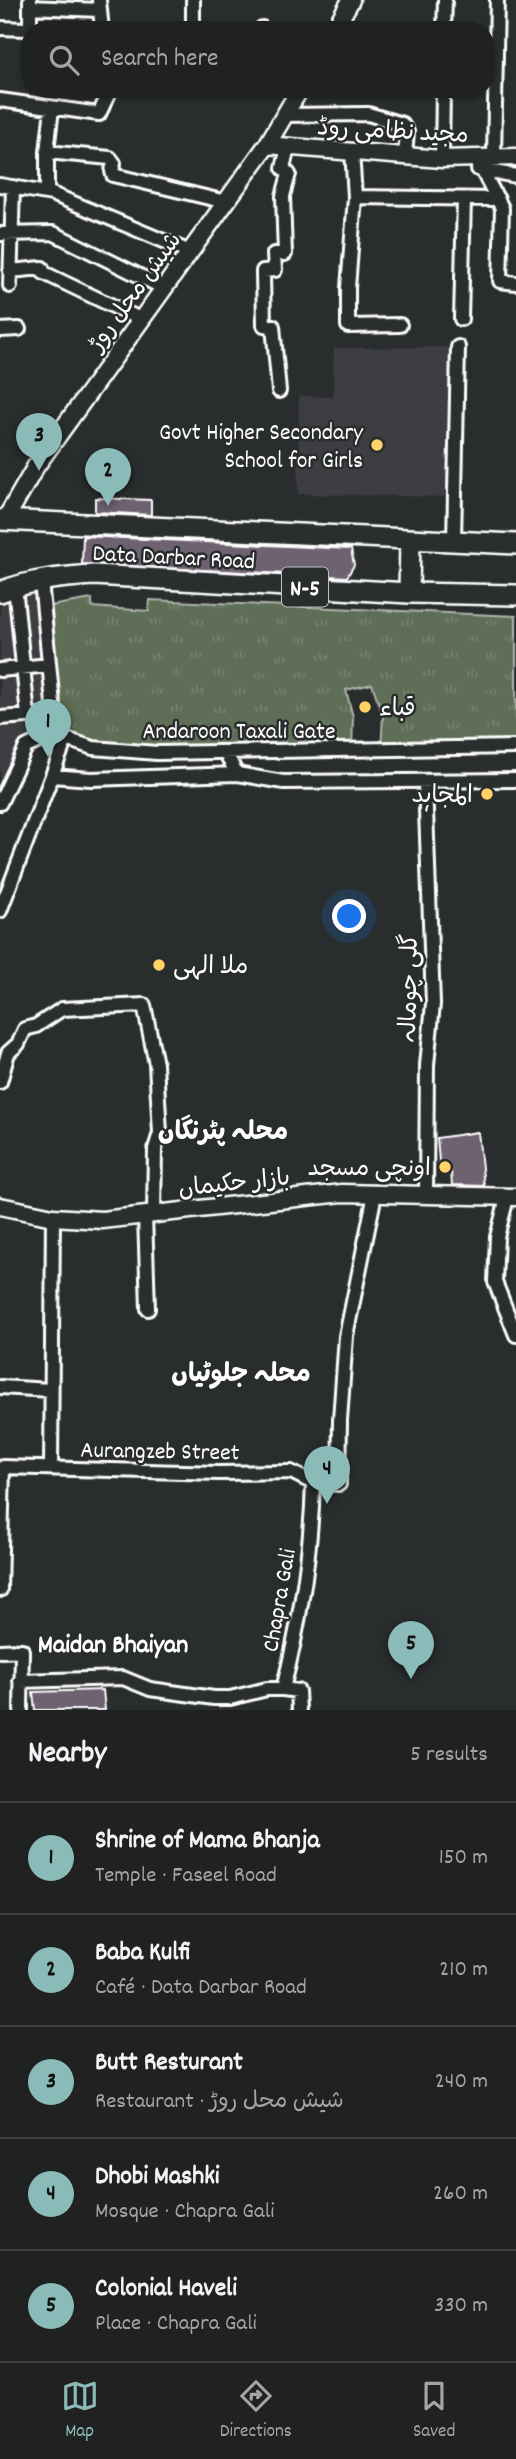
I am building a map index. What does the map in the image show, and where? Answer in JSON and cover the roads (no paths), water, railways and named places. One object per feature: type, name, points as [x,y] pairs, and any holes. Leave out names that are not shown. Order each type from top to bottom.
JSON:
[{"type":"main road","name":"Data Darbar Road","points":[[2,521],[516,544]]},
{"type":"main road","points":[[409,593],[410,540]]},
{"type":"main road","name":"Data Darbar Road","points":[[8,589],[41,580],[94,575],[409,593],[516,595]]},
{"type":"street","points":[[193,0],[193,21]]},
{"type":"street","points":[[339,21],[351,0]]},
{"type":"street","points":[[444,21],[445,0]]},
{"type":"street","points":[[494,158],[497,0]]},
{"type":"street","points":[[30,4],[99,5]]},
{"type":"street","points":[[0,28],[21,29]]},
{"type":"street","points":[[0,100],[99,114],[107,98]]},
{"type":"street","name":"شیش محل روڑ","points":[[2,521],[36,466],[267,145],[294,98]]},
{"type":"street","points":[[442,159],[443,98]]},
{"type":"street","points":[[47,192],[47,152],[52,108]]},
{"type":"street","points":[[284,115],[368,114],[402,124],[407,132],[405,156]]},
{"type":"street","name":"مجید نظامی روڈ","points":[[267,145],[477,164],[494,158],[516,157]]},
{"type":"street","points":[[279,391],[273,326],[264,325],[263,271],[275,270],[274,254],[285,254],[284,196],[289,174],[283,168],[288,147]]},
{"type":"street","points":[[352,151],[355,197],[348,326],[400,326]]},
{"type":"street","points":[[47,152],[110,158],[114,163],[113,175],[226,202]]},
{"type":"street","points":[[477,164],[516,176]]},
{"type":"street","points":[[477,164],[503,210],[500,281],[516,283]]},
{"type":"street","points":[[10,286],[6,234],[7,186],[47,192],[190,252]]},
{"type":"street","points":[[355,197],[498,199]]},
{"type":"street","points":[[461,319],[464,199]]},
{"type":"street","points":[[6,234],[53,233],[164,288]]},
{"type":"street","points":[[10,271],[42,268],[44,273],[142,320]]},
{"type":"street","points":[[0,330],[19,329]]},
{"type":"street","points":[[454,542],[458,347]]},
{"type":"street","points":[[0,718],[54,714],[41,580]]},
{"type":"street","points":[[8,589],[23,668],[28,716]]},
{"type":"street","points":[[0,670],[50,665]]},
{"type":"street","name":"Andaroon Taxali Gate","points":[[0,803],[26,747],[43,739],[66,739],[93,748],[157,753],[516,747]]},
{"type":"street","points":[[0,911],[66,739]]},
{"type":"street","points":[[225,752],[237,774]]},
{"type":"street","points":[[52,776],[91,779],[237,774],[283,782],[516,780]]},
{"type":"street","name":"گلی چومالہ","points":[[425,782],[433,1004],[427,1065],[426,1195]]},
{"type":"street","points":[[0,1082],[8,1053],[18,1044],[25,1029],[36,1026],[62,1009],[144,1005],[156,1064],[160,1133],[155,1149],[150,1214],[148,1309]]},
{"type":"street","name":"بازار حکیماں","points":[[0,1206],[53,1217],[102,1220],[342,1193],[512,1197]]},
{"type":"street","name":"Aurangzeb Street","points":[[2,1491],[4,1467],[219,1473],[291,1472],[313,1483],[339,1484],[346,1336],[375,1194]]},
{"type":"street","points":[[512,1197],[497,1237],[495,1282],[516,1335]]},
{"type":"street","points":[[51,1468],[53,1217]]},
{"type":"street","points":[[0,1387],[50,1390]]},
{"type":"street","name":"Chapra Gali","points":[[299,1710],[298,1691],[283,1689],[308,1557],[313,1483]]},
{"type":"street","points":[[0,1590],[2,1491]]},
{"type":"street","points":[[0,1651],[22,1650],[21,1710]]},
{"type":"street","points":[[20,1681],[123,1678],[150,1689],[214,1698],[283,1689]]},
{"type":"place","name":"Govt Higher Secondary School for Girls","points":[[377,445]]},
{"type":"place","name":"Butt Resturant","points":[[39,471]]},
{"type":"place","name":"Baba Kulfi","points":[[108,506]]},
{"type":"place","name":"قباء","points":[[365,707]]},
{"type":"place","name":"Shrine of Mama Bhanja","points":[[48,757]]},
{"type":"place","name":"المجاہد","points":[[487,794]]},
{"type":"place","name":"ملا الہی","points":[[159,965]]},
{"type":"place","name":"اونچی مسجد","points":[[445,1167]]},
{"type":"place","name":"Dhobi Mashki","points":[[327,1504]]},
{"type":"place","name":"Colonial Haveli","points":[[411,1679]]},
{"type":"district","name":"محلہ پٹرنگاں","points":[[223,1130]]},
{"type":"district","name":"محلہ جلوٹیاں","points":[[241,1372]]},
{"type":"district","name":"Maidan Bhaiyan","points":[[113,1643]]}]
